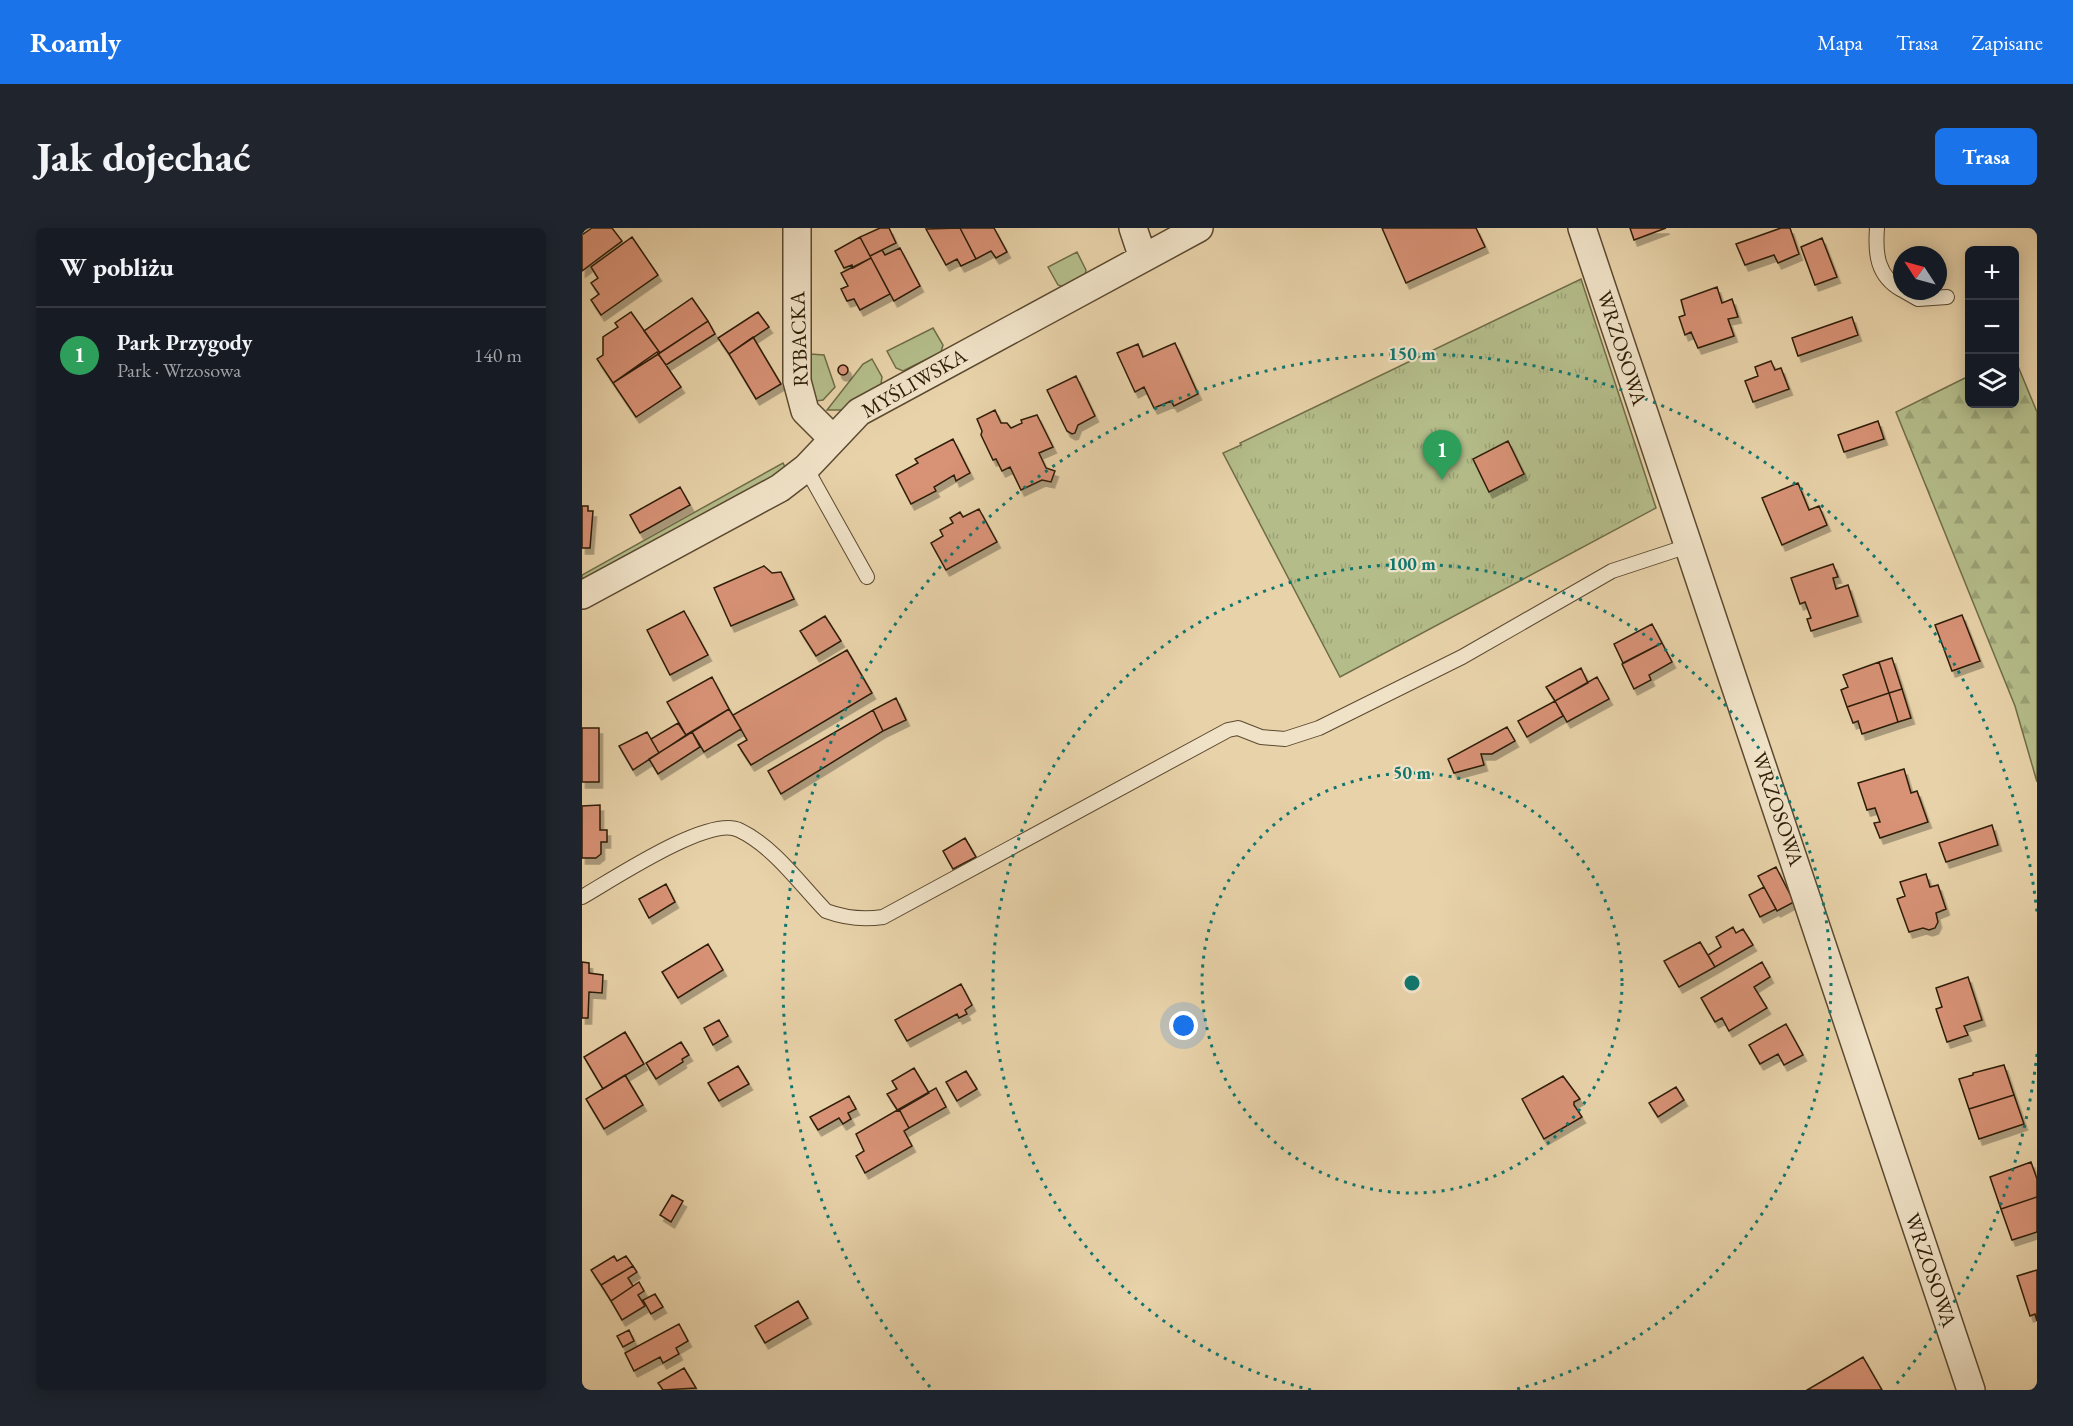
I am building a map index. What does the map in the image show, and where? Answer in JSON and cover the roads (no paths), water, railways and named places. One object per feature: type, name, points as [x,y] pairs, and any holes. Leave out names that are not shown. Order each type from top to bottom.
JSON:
[{"type":"street","name":"RYBACKA","points":[[797,228],[797,381],[806,411],[833,439]]},
{"type":"street","points":[[1133,228],[1143,258]]},
{"type":"street","name":"MYŚLIWSKA","points":[[582,595],[780,488],[806,468],[859,412],[1199,228]]},
{"type":"street","name":"WRZOSOWA","points":[[1582,228],[1807,894],[1971,1390]]},
{"type":"lane","points":[[1878,228],[1875,253],[1890,283],[1893,285]]},
{"type":"lane","points":[[806,468],[867,577]]},
{"type":"lane","points":[[582,897],[697,832],[728,826],[739,830],[764,847],[826,911],[838,916],[866,919],[883,917],[1228,730],[1238,728],[1261,737],[1285,739],[1319,728],[1462,657],[1612,571],[1688,546]]},
{"type":"place","name":"Park Przygody","points":[[1442,480]]}]
